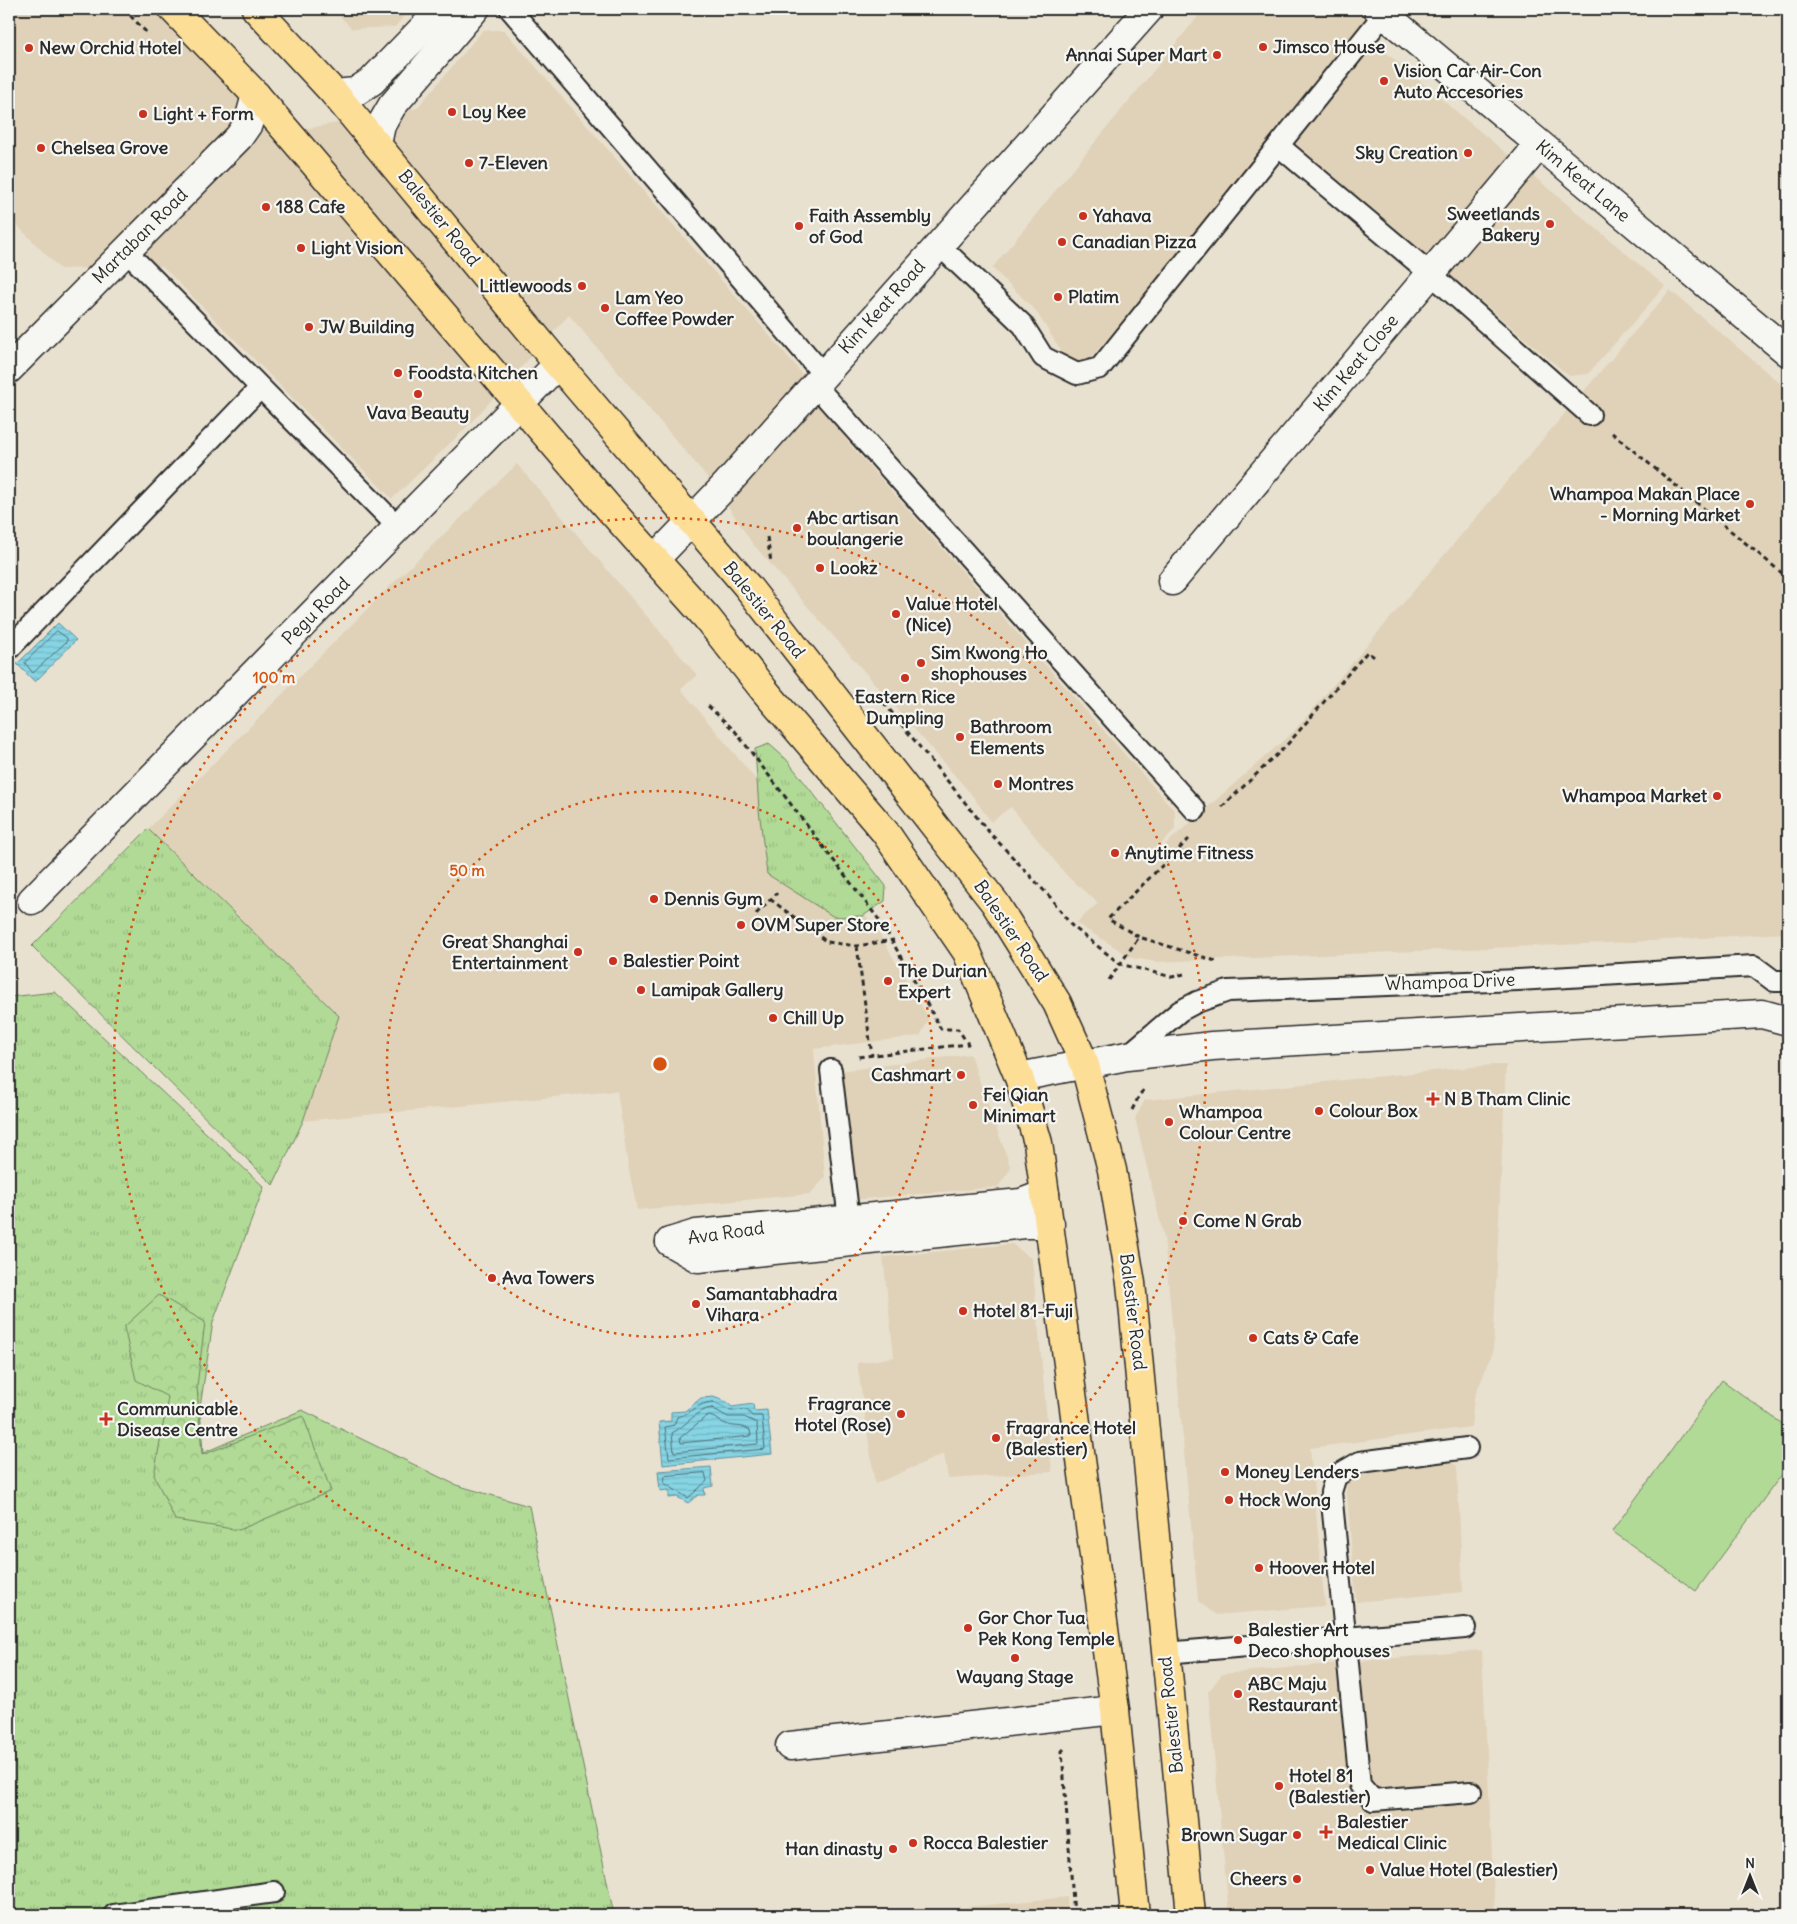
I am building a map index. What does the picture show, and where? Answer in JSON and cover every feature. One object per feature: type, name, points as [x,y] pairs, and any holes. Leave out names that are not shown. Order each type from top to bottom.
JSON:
[{"type":"main road","points":[[173,9],[256,95],[520,402],[606,506],[707,618],[764,690],[885,832],[967,952],[1019,1077],[1038,1143],[1115,1710],[1135,1915]]},
{"type":"main road","name":"Balestier Road","points":[[256,9],[335,94],[558,364],[747,586],[995,903],[1057,1003],[1085,1065],[1112,1170],[1131,1283],[1191,1915]]},
{"type":"street","points":[[335,94],[355,92],[372,81],[442,9]]},
{"type":"street","points":[[377,144],[381,125],[392,106],[475,9]]},
{"type":"street","name":"Kim Keat Road","points":[[655,559],[725,486],[1148,9]]},
{"type":"street","name":"Kim Keat Lane","points":[[1381,11],[1788,352]]},
{"type":"street","name":"Martaban Road","points":[[9,369],[239,137],[248,124],[256,95]]},
{"type":"street","name":"Kim Keat Close","points":[[1172,581],[1539,145]]},
{"type":"street","name":"Pegu Road","points":[[32,900],[558,364]]},
{"type":"street","name":"Whampoa Drive","points":[[1019,1077],[1127,1056],[1212,1046],[1775,1017],[1788,1004]]},
{"type":"street","name":"Ava Road","points":[[1045,1194],[1021,1203],[696,1234],[670,1242],[698,1258],[1025,1224],[1050,1224]]},
{"type":"street","points":[[790,1746],[1115,1710]]},
{"type":"lane","points":[[510,9],[818,379],[1201,816]]},
{"type":"lane","points":[[939,244],[1023,326],[1043,357],[1077,374],[1100,368],[1279,146],[1381,11]]},
{"type":"lane","points":[[1279,146],[1431,274],[1590,415]]},
{"type":"lane","points":[[125,250],[398,527]]},
{"type":"lane","points":[[9,649],[260,388]]},
{"type":"lane","name":"Whampoa Drive","points":[[1127,1056],[1180,1011],[1197,1002],[1228,991],[1518,980],[1754,966],[1774,981],[1788,982]]},
{"type":"lane","points":[[831,1070],[849,1220]]},
{"type":"lane","points":[[1467,1448],[1360,1462],[1336,1476],[1331,1492],[1360,1785],[1373,1800],[1420,1803],[1471,1792]]},
{"type":"lane","points":[[1165,1653],[1465,1628]]},
{"type":"lane","points":[[114,1915],[274,1892]]},
{"type":"path","points":[[1590,415],[1788,578]]},
{"type":"path","points":[[767,537],[772,566]]},
{"type":"path","points":[[1220,962],[1139,937],[1108,919],[1201,816],[1286,746],[1367,652],[1376,658]]},
{"type":"path","points":[[877,695],[989,832],[1050,897],[1071,925],[1120,964]]},
{"type":"path","points":[[708,706],[735,731],[894,940],[941,1028],[958,1028],[968,1044],[830,1060],[831,1070]]},
{"type":"path","points":[[756,914],[777,893]]},
{"type":"path","points":[[770,899],[827,942],[857,946],[894,940]]},
{"type":"path","points":[[1109,980],[1139,937]]},
{"type":"path","points":[[857,946],[872,1056]]},
{"type":"path","points":[[1067,1745],[1062,1751],[1074,1915]]},
{"type":"shaded area","points":[[9,9],[167,9],[299,130],[417,108],[483,30],[504,30],[796,366],[849,443],[1175,811],[1175,829],[1142,865],[1294,731],[1670,290],[1788,390],[1788,933],[1633,942],[1156,962],[1132,958],[1076,923],[1098,903],[1067,876],[1011,807],[991,822],[971,794],[752,543],[714,485],[569,315],[466,428],[392,499],[162,266],[60,269],[9,217]]},
{"type":"shaded area","points":[[333,9],[410,9],[395,27],[352,29]]},
{"type":"shaded area","points":[[1204,9],[1386,9],[1365,35],[1665,286],[1588,374],[1569,376],[1282,132],[1085,365],[1069,363],[1035,310],[992,268]]},
{"type":"shaded area","points":[[517,464],[697,675],[681,689],[853,897],[880,935],[929,1019],[920,1036],[814,1049],[825,1178],[810,1194],[637,1210],[628,1166],[617,1091],[303,1121],[339,1016],[148,829],[390,586]]},
{"type":"shaded area","points":[[970,1054],[1011,1168],[998,1187],[852,1200],[840,1071]]},
{"type":"shaded area","points":[[1506,1065],[1493,1352],[1474,1398],[1471,1427],[1310,1448],[1325,1606],[1216,1615],[1198,1601],[1164,1238],[1135,1118],[1145,1100]]},
{"type":"shaded area","points":[[1012,1244],[1032,1259],[1052,1472],[948,1479],[944,1454],[875,1484],[857,1363],[894,1357],[883,1257]]},
{"type":"shaded area","points":[[1443,1455],[1457,1466],[1463,1592],[1356,1602],[1346,1483],[1358,1467]]},
{"type":"shaded area","points":[[1482,1650],[1495,1915],[1229,1915],[1208,1692],[1222,1674]]},
{"type":"shaded area","points":[[1067,1897],[1068,1915],[885,1915]]},
{"type":"green space","points":[[769,744],[786,759],[886,886],[885,901],[863,916],[834,917],[767,874],[759,810],[755,749]]},
{"type":"green space","points":[[148,829],[339,1016],[303,1121],[273,1185],[32,946]]},
{"type":"green space","name":"Communicable Disease Centre","points":[[55,992],[264,1187],[213,1322],[200,1407],[203,1453],[302,1410],[456,1485],[529,1506],[614,1915],[9,1915],[9,997]]},
{"type":"green space","points":[[159,1295],[205,1322],[197,1386],[202,1455],[303,1416],[331,1491],[239,1530],[175,1520],[154,1475],[168,1397],[136,1380],[124,1327]]},
{"type":"green space","points":[[1722,1380],[1788,1428],[1788,1466],[1696,1591],[1612,1531]]},
{"type":"water","points":[[58,623],[76,640],[35,682],[17,664]]},
{"type":"water","points":[[713,1397],[725,1401],[732,1407],[753,1404],[754,1411],[767,1410],[772,1454],[663,1465],[659,1422],[671,1421],[671,1412],[685,1411],[701,1398]]},
{"type":"water","points":[[711,1467],[713,1486],[704,1488],[705,1495],[698,1495],[688,1503],[677,1497],[669,1498],[669,1490],[660,1491],[658,1471]]},
{"type":"place","name":"Jimsco House","points":[[1263,47]]},
{"type":"place","name":"New Orchid Hotel","points":[[29,48]]},
{"type":"place","name":"Annai Super Mart","points":[[1217,55]]},
{"type":"place","name":"Vision Car Air-Con Auto Accesories","points":[[1384,81]]},
{"type":"place","name":"Loy Kee","points":[[452,112]]},
{"type":"place","name":"Light + Form","points":[[143,114]]},
{"type":"place","name":"Chelsea Grove","points":[[41,148]]},
{"type":"place","name":"Sky Creation","points":[[1468,153]]},
{"type":"place","name":"7-Eleven","points":[[469,163]]},
{"type":"place","name":"188 Cafe","points":[[266,207]]},
{"type":"place","name":"Yahava","points":[[1083,216]]},
{"type":"place","name":"Sweetlands Bakery","points":[[1550,224]]},
{"type":"place","name":"Faith Assembly of God","points":[[799,226]]},
{"type":"place","name":"Canadian Pizza","points":[[1062,242]]},
{"type":"place","name":"Light Vision","points":[[301,248]]},
{"type":"place","name":"Littlewoods","points":[[582,286]]},
{"type":"place","name":"Platim","points":[[1058,297]]},
{"type":"place","name":"Lam Yeo Coffee Powder","points":[[605,308]]},
{"type":"place","name":"JW Building","points":[[309,327]]},
{"type":"place","name":"Foodsta Kitchen","points":[[398,373]]},
{"type":"place","name":"Vava Beauty","points":[[418,394]]},
{"type":"place","name":"Whampoa Makan Place - Morning Market","points":[[1750,504]]},
{"type":"place","name":"Abc artisan boulangerie","points":[[797,528]]},
{"type":"place","name":"Lookz","points":[[820,568]]},
{"type":"place","name":"Value Hotel (Nice)","points":[[896,614]]},
{"type":"place","name":"Sim Kwong Ho shophouses","points":[[921,663]]},
{"type":"place","name":"Eastern Rice Dumpling","points":[[905,678]]},
{"type":"place","name":"Bathroom Elements","points":[[960,737]]},
{"type":"place","name":"Montres","points":[[998,784]]},
{"type":"place","name":"Whampoa Market","points":[[1717,796]]},
{"type":"place","name":"Anytime Fitness","points":[[1115,853]]},
{"type":"place","name":"Dennis Gym","points":[[654,899]]},
{"type":"place","name":"OVM Super Store","points":[[741,925]]},
{"type":"place","name":"Great Shanghai Entertainment","points":[[578,952]]},
{"type":"place","name":"Balestier Point","points":[[613,961]]},
{"type":"place","name":"The Durian Expert","points":[[888,981]]},
{"type":"place","name":"Lamipak Gallery","points":[[641,990]]},
{"type":"place","name":"Chill Up","points":[[773,1018]]},
{"type":"place","name":"Cashmart","points":[[961,1075]]},
{"type":"place","name":"N B Tham Clinic","points":[[1433,1099]]},
{"type":"place","name":"Fei Qian Minimart","points":[[973,1105]]},
{"type":"place","name":"Colour Box","points":[[1319,1111]]},
{"type":"place","name":"Whampoa Colour Centre","points":[[1169,1122]]},
{"type":"place","name":"Come N Grab","points":[[1183,1221]]},
{"type":"place","name":"Ava Towers","points":[[492,1278]]},
{"type":"place","name":"Samantabhadra Vihara","points":[[696,1304]]},
{"type":"place","name":"Hotel 81-Fuji","points":[[963,1311]]},
{"type":"place","name":"Cats & Cafe","points":[[1253,1338]]},
{"type":"place","name":"Fragrance Hotel (Rose)","points":[[901,1414]]},
{"type":"place","name":"Communicable Disease Centre","points":[[106,1419]]},
{"type":"place","name":"Fragrance Hotel (Balestier)","points":[[996,1438]]},
{"type":"place","name":"Money Lenders","points":[[1225,1472]]},
{"type":"place","name":"Hock Wong","points":[[1229,1500]]},
{"type":"place","name":"Hoover Hotel","points":[[1259,1568]]},
{"type":"place","name":"Gor Chor Tua Pek Kong Temple","points":[[968,1628]]},
{"type":"place","name":"Balestier Art Deco shophouses","points":[[1238,1640]]},
{"type":"place","name":"Wayang Stage","points":[[1015,1658]]},
{"type":"place","name":"ABC Maju Restaurant","points":[[1238,1694]]},
{"type":"place","name":"Hotel 81 (Balestier)","points":[[1279,1786]]},
{"type":"place","name":"Balestier Medical Clinic","points":[[1326,1832]]},
{"type":"place","name":"Brown Sugar","points":[[1297,1835]]},
{"type":"place","name":"Rocca Balestier","points":[[913,1843]]},
{"type":"place","name":"Han dinasty","points":[[893,1849]]},
{"type":"place","name":"Value Hotel (Balestier)","points":[[1370,1870]]},
{"type":"place","name":"Cheers","points":[[1297,1879]]}]
